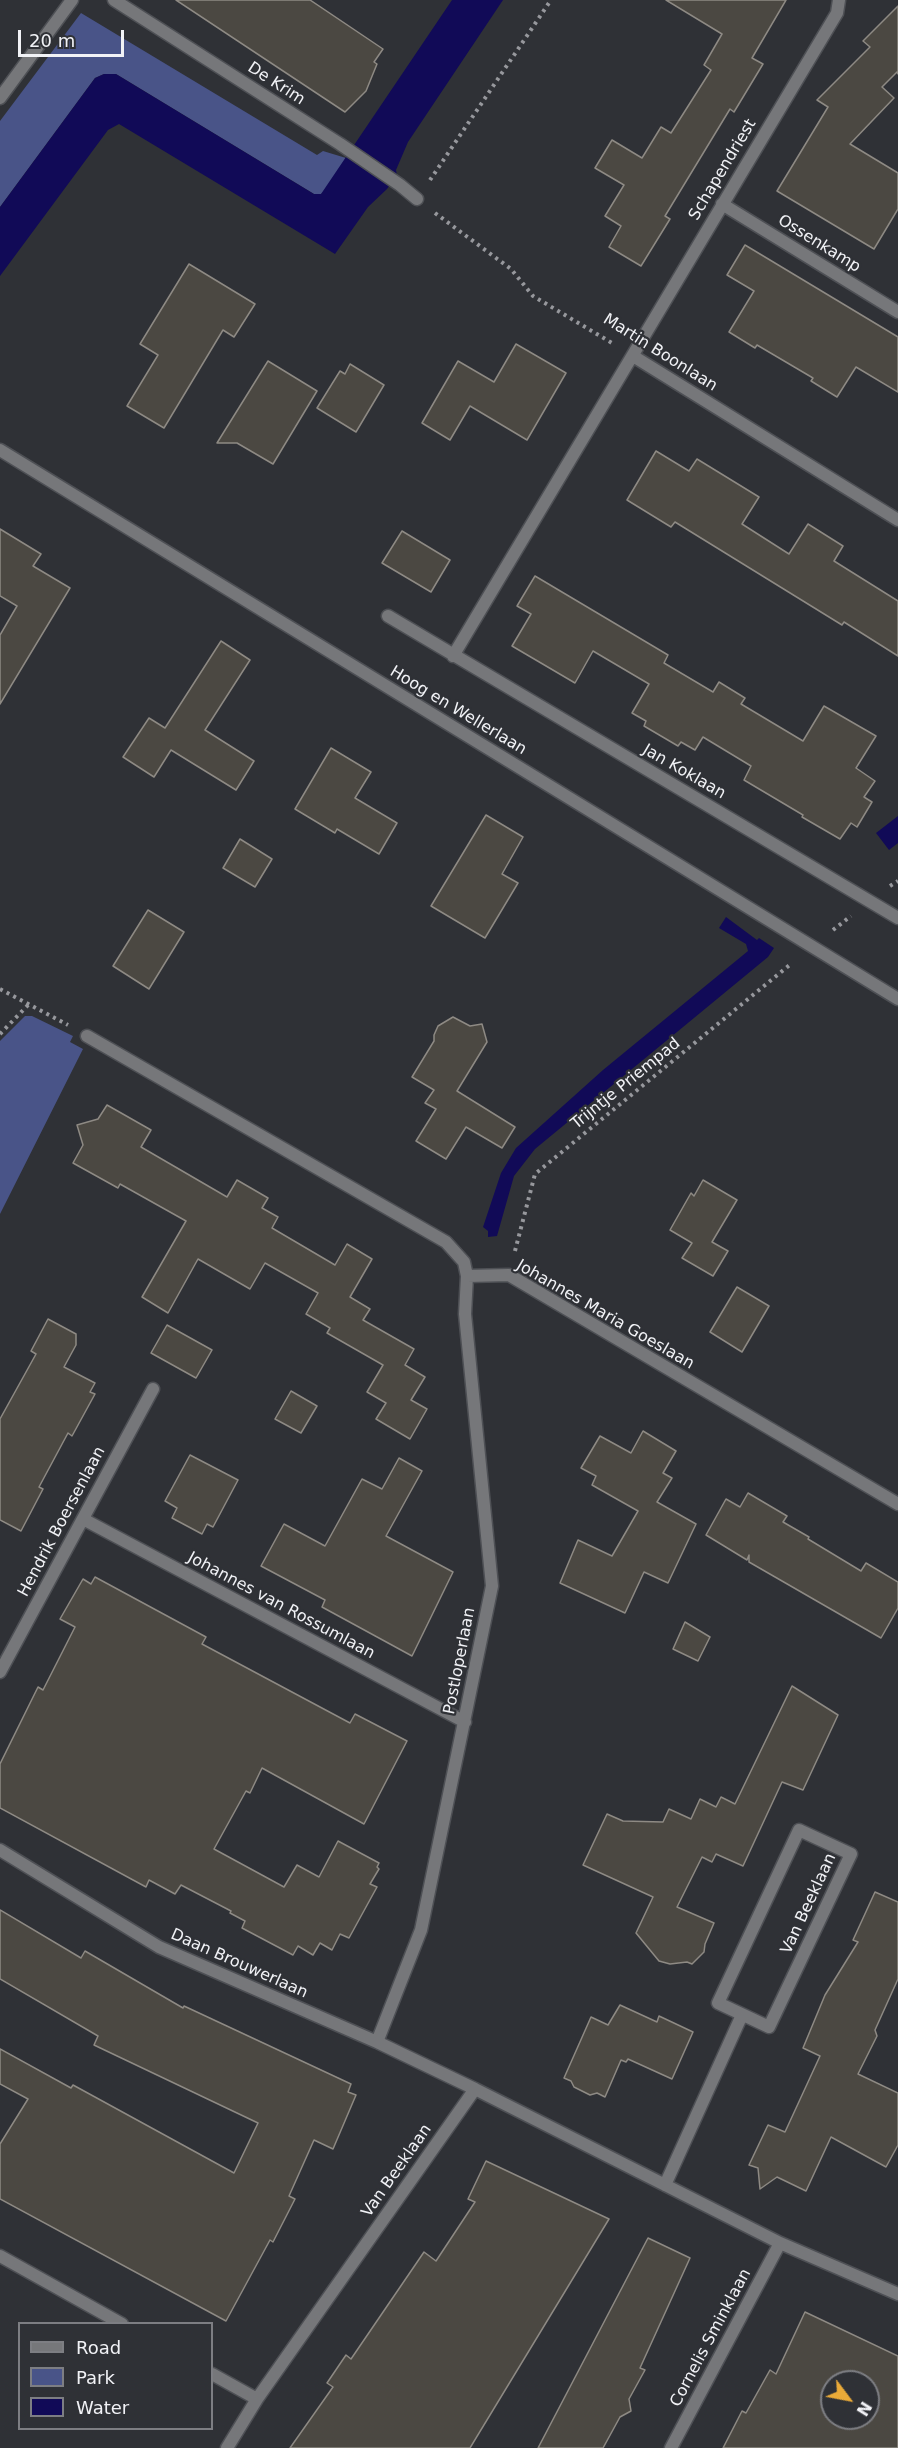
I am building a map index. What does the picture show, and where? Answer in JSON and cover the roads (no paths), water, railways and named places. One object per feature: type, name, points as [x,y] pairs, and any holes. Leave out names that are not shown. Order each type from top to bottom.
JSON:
[{"type":"street","points":[[0,98],[72,0]]},
{"type":"street","name":"De Krim","points":[[114,0],[340,144],[400,185],[417,200]]},
{"type":"street","name":"Schapendriest","points":[[633,356],[837,13],[839,0]]},
{"type":"street","name":"Ossenkamp","points":[[722,204],[898,312]]},
{"type":"street","points":[[453,656],[633,356]]},
{"type":"street","name":"Martin Boonlaan","points":[[633,356],[898,520]]},
{"type":"street","name":"Hoog en Wellerlaan","points":[[0,450],[898,999]]},
{"type":"street","name":"Jan Koklaan","points":[[388,616],[898,918]]},
{"type":"street","points":[[87,1036],[447,1242],[464,1262],[467,1276]]},
{"type":"street","name":"Johannes Maria Goeslaan","points":[[467,1276],[509,1275],[898,1504]]},
{"type":"street","name":"Postloperlaan","points":[[377,2042],[421,1930],[492,1586],[465,1314],[467,1276]]},
{"type":"street","name":"Hendrik Boersenlaan","points":[[0,1672],[153,1389]]},
{"type":"street","name":"Johannes van Rossumlaan","points":[[83,1519],[465,1722]]},
{"type":"street","name":"Van Beeklaan","points":[[799,1830],[851,1854],[770,2027],[742,2014],[718,2003],[799,1830]]},
{"type":"street","name":"Daan Brouwerlaan","points":[[0,1850],[159,1947],[377,2042],[475,2089]]},
{"type":"street","points":[[665,2185],[742,2014]]},
{"type":"street","points":[[475,2089],[780,2243],[898,2294]]},
{"type":"street","name":"Van Beeklaan","points":[[226,2448],[257,2399],[475,2089]]},
{"type":"street","name":"Cornelis Sminklaan","points":[[671,2448],[780,2243]]},
{"type":"street","points":[[0,2256],[118,2322]]},
{"type":"street","points":[[213,2375],[257,2399]]},
{"type":"water","points":[[452,0],[503,0],[408,142],[396,170],[397,175],[387,189],[368,207],[335,254],[119,124],[108,130],[0,276],[0,207],[95,78],[104,74],[116,74],[314,194],[321,194]]},
{"type":"water","points":[[898,816],[898,843],[889,850],[876,833]]},
{"type":"water","points":[[726,917],[757,940],[759,938],[774,948],[768,957],[535,1149],[514,1176],[497,1236],[488,1237],[488,1231],[483,1227],[501,1173],[516,1148],[603,1070],[748,951],[746,944],[719,928]]}]
